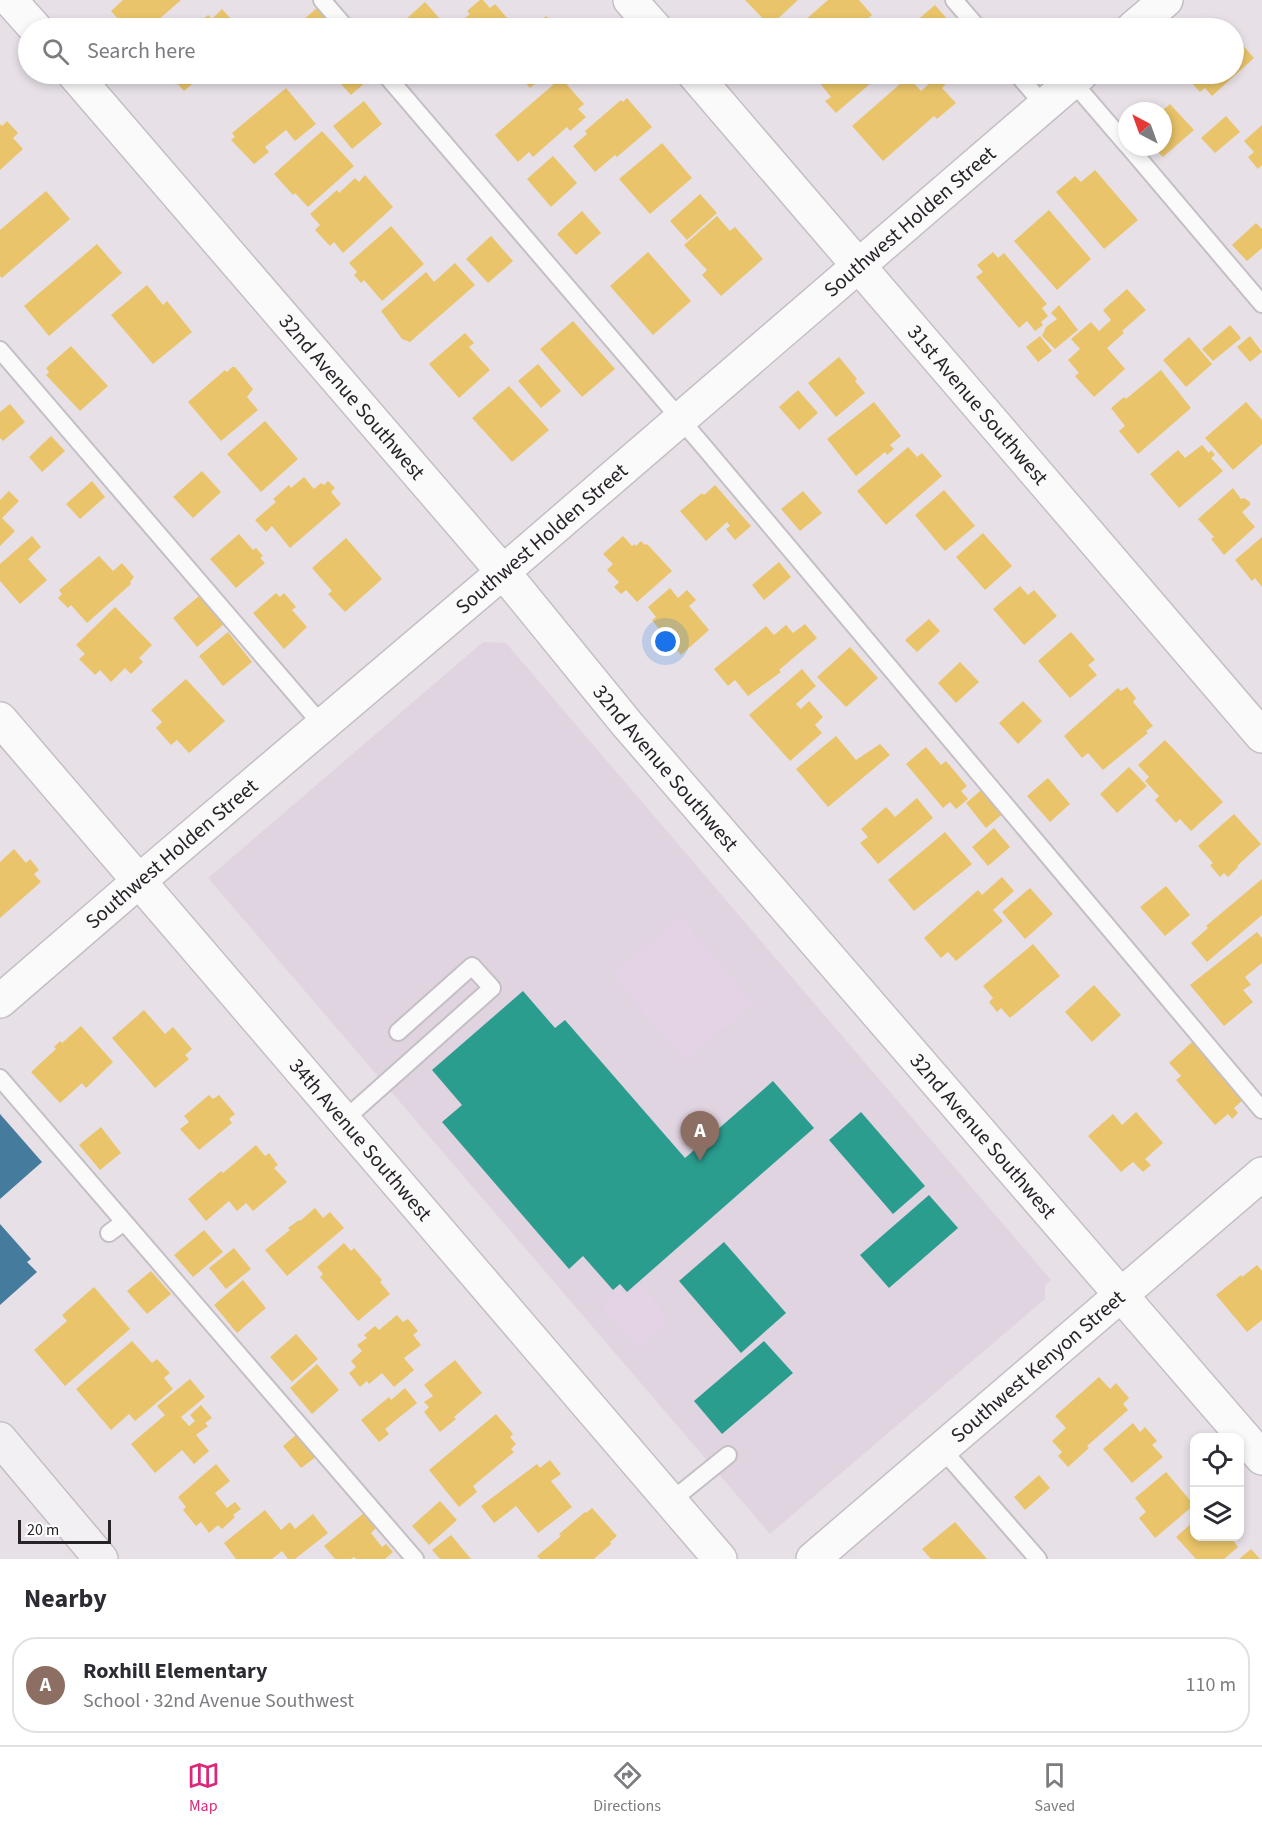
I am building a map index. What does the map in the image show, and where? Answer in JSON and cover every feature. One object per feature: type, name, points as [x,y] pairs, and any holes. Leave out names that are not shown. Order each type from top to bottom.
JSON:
[{"type":"main road","points":[[0,1439],[101,1559]]},
{"type":"street","points":[[10,0],[26,18]]},
{"type":"street","points":[[630,0],[646,18]]},
{"type":"street","points":[[1145,18],[1166,0]]},
{"type":"street","name":"32nd Avenue Southwest","points":[[83,84],[503,572],[627,724],[1262,1458]]},
{"type":"street","name":"31st Avenue Southwest","points":[[703,84],[1262,736]]},
{"type":"street","name":"Southwest Holden Street","points":[[0,1001],[503,572],[1068,84]]},
{"type":"street","name":"34th Avenue Southwest","points":[[0,719],[720,1559]]},
{"type":"street","name":"Southwest Kenyon Street","points":[[813,1559],[1262,1174]]},
{"type":"lane","points":[[322,0],[337,18]]},
{"type":"lane","points":[[954,0],[969,18]]},
{"type":"lane","points":[[394,84],[680,419],[1262,1110]]},
{"type":"lane","points":[[1026,84],[1044,105]]},
{"type":"lane","points":[[1081,84],[1118,133]]},
{"type":"lane","points":[[1136,156],[1262,304]]},
{"type":"lane","points":[[0,350],[323,726]]},
{"type":"lane","points":[[344,1120],[492,988],[472,966],[398,1032]]},
{"type":"lane","points":[[0,1078],[415,1559]]},
{"type":"lane","points":[[110,1233],[124,1222]]},
{"type":"lane","points":[[942,1449],[1038,1559]]},
{"type":"lane","points":[[671,1501],[728,1455]]},
{"type":"shaded area","points":[[483,642],[506,643],[1051,1280],[1045,1285],[1045,1299],[770,1534],[208,878]]},
{"type":"shaded area","points":[[680,916],[754,1003],[685,1062],[611,975]]},
{"type":"shaded area","points":[[639,1283],[671,1320],[638,1349],[600,1304],[619,1288],[626,1295]]},
{"type":"building: Homes","points":[[123,0],[181,0],[160,18],[117,18],[111,11]]},
{"type":"building: Homes","points":[[483,0],[490,8],[495,4],[507,18],[465,18],[470,14],[467,11]]},
{"type":"building: Homes","points":[[745,0],[798,0],[779,18],[762,18]]},
{"type":"building: Homes","points":[[828,0],[859,0],[872,15],[869,18],[807,18]]},
{"type":"building: Homes","points":[[425,2],[439,18],[407,18]]},
{"type":"building: Homes","points":[[935,5],[946,18],[920,18]]},
{"type":"building: Homes","points":[[318,7],[328,18],[305,18]]},
{"type":"building: Homes","points":[[222,9],[230,18],[213,18]]},
{"type":"building: Homes","points":[[1244,47],[1254,58],[1244,67]]},
{"type":"building: Homes","points":[[178,84],[192,84],[184,91]]},
{"type":"building: Homes","points":[[341,84],[364,84],[351,95]]},
{"type":"building: Homes","points":[[554,84],[566,84],[584,104],[578,109],[586,117],[570,131],[567,127],[533,157],[529,152],[518,162],[495,135]]},
{"type":"building: Homes","points":[[820,84],[870,84],[836,113],[825,101],[831,97]]},
{"type":"building: Homes","points":[[900,84],[914,84],[921,91],[929,84],[946,84],[942,88],[956,103],[937,119],[934,116],[883,161],[852,126]]},
{"type":"building: Homes","points":[[1193,84],[1225,84],[1212,96],[1205,88],[1200,92]]},
{"type":"building: Homes","points":[[286,88],[316,124],[295,141],[286,130],[265,147],[269,152],[254,164],[231,140],[235,137],[232,133]]},
{"type":"building: Homes","points":[[627,98],[652,127],[617,157],[615,155],[595,172],[573,146],[587,134],[585,131],[621,100],[623,102]]},
{"type":"building: Homes","points":[[364,101],[382,124],[352,149],[333,126]]},
{"type":"building: Homes","points":[[1172,106],[1194,130],[1172,149]]},
{"type":"building: Homes","points":[[1226,116],[1240,132],[1215,153],[1201,138]]},
{"type":"building: Homes","points":[[7,121],[18,133],[13,138],[23,149],[0,170],[0,124],[2,126]]},
{"type":"building: Homes","points":[[1262,125],[1262,165],[1258,169],[1248,157],[1254,152],[1244,141]]},
{"type":"building: Homes","points":[[322,131],[354,166],[308,207],[295,193],[293,195],[274,174]]},
{"type":"building: Homes","points":[[662,143],[692,178],[650,214],[619,179]]},
{"type":"building: Homes","points":[[553,156],[577,183],[551,207],[527,179]]},
{"type":"building: Homes","points":[[1095,170],[1138,220],[1104,249],[1056,192],[1075,176],[1081,182]]},
{"type":"building: Homes","points":[[365,175],[393,207],[343,253],[334,242],[330,246],[315,230],[320,225],[310,214],[337,190],[339,193],[355,178],[359,182]]},
{"type":"building: Homes","points":[[46,191],[70,219],[2,278],[0,276],[0,230]]},
{"type":"building: Homes","points":[[700,194],[717,213],[687,240],[670,221]]},
{"type":"building: Homes","points":[[1049,210],[1091,259],[1057,290],[1014,241]]},
{"type":"building: Homes","points":[[582,211],[601,233],[576,255],[557,234]]},
{"type":"building: Homes","points":[[717,216],[730,231],[735,227],[763,259],[721,296],[702,275],[707,270],[684,245]]},
{"type":"building: Homes","points":[[1256,223],[1262,229],[1262,248],[1247,261],[1232,245]]},
{"type":"building: Homes","points":[[391,226],[424,264],[382,301],[364,280],[361,283],[354,275],[357,272],[349,263]]},
{"type":"building: Homes","points":[[491,236],[513,261],[488,283],[466,259]]},
{"type":"building: Homes","points":[[97,244],[122,273],[49,336],[24,306]]},
{"type":"building: Homes","points":[[648,252],[691,301],[653,335],[610,286]]},
{"type":"building: Homes","points":[[993,252],[998,258],[1004,253],[1047,304],[1042,308],[1048,316],[1041,322],[1043,325],[1035,331],[1027,321],[1019,328],[976,277],[983,272],[977,265]]},
{"type":"building: Homes","points":[[455,263],[475,285],[410,342],[402,339],[381,311],[426,272],[434,282]]},
{"type":"building: Homes","points":[[147,285],[163,305],[167,301],[192,332],[153,364],[111,315]]},
{"type":"building: Homes","points":[[1127,289],[1146,310],[1107,348],[1125,369],[1094,397],[1075,376],[1079,373],[1068,360],[1080,349],[1071,339],[1091,322],[1099,331],[1111,320],[1103,310]]},
{"type":"building: Homes","points":[[1059,305],[1078,330],[1055,349],[1042,336],[1046,327],[1057,319],[1051,313]]},
{"type":"building: Homes","points":[[573,321],[615,369],[582,397],[540,349]]},
{"type":"building: Homes","points":[[1230,325],[1241,338],[1213,361],[1202,349]]},
{"type":"building: Homes","points":[[465,333],[474,343],[469,347],[490,370],[459,398],[429,364]]},
{"type":"building: Homes","points":[[1040,336],[1052,351],[1038,362],[1026,347]]},
{"type":"building: Homes","points":[[1250,336],[1262,352],[1250,362],[1237,347]]},
{"type":"building: Homes","points":[[1189,337],[1212,364],[1186,387],[1163,360]]},
{"type":"building: Homes","points":[[71,346],[108,386],[80,411],[46,375],[49,372],[46,368]]},
{"type":"building: Homes","points":[[839,357],[865,393],[836,417],[808,383]]},
{"type":"building: Homes","points":[[538,364],[561,391],[541,408],[518,381]]},
{"type":"building: Homes","points":[[235,367],[253,389],[247,397],[258,410],[221,441],[188,402],[225,370],[227,372]]},
{"type":"building: Homes","points":[[1161,370],[1191,408],[1138,454],[1119,431],[1125,426],[1111,408],[1124,397],[1126,399]]},
{"type":"building: Homes","points":[[509,386],[549,430],[512,462],[472,418]]},
{"type":"building: Homes","points":[[798,390],[818,413],[799,430],[779,407]]},
{"type":"building: Homes","points":[[874,402],[901,436],[890,445],[894,449],[887,455],[885,452],[856,476],[827,439]]},
{"type":"building: Homes","points":[[1246,402],[1262,420],[1262,444],[1233,470],[1205,438]]},
{"type":"building: Homes","points":[[10,404],[25,422],[3,441],[0,438],[0,412]]},
{"type":"building: Homes","points":[[265,421],[298,459],[261,492],[227,454]]},
{"type":"building: Homes","points":[[51,436],[65,451],[42,472],[29,457]]},
{"type":"building: Homes","points":[[1202,445],[1209,453],[1211,450],[1215,455],[1211,458],[1223,471],[1179,508],[1150,474],[1178,450],[1185,458]]},
{"type":"building: Homes","points":[[908,447],[917,457],[922,453],[942,476],[886,525],[857,491]]},
{"type":"building: Homes","points":[[202,471],[221,492],[193,518],[173,497]]},
{"type":"building: Homes","points":[[304,477],[314,489],[328,481],[335,488],[331,492],[341,504],[290,548],[272,526],[266,532],[255,520],[276,502],[273,499],[289,485],[291,488]]},
{"type":"building: Homes","points":[[92,481],[105,497],[80,519],[66,504]]},
{"type":"building: Homes","points":[[715,485],[751,526],[735,540],[726,529],[730,526],[727,522],[706,541],[680,511]]},
{"type":"building: Homes","points":[[1233,488],[1241,499],[1244,498],[1250,502],[1250,505],[1242,512],[1255,527],[1224,555],[1211,539],[1214,537],[1198,519]]},
{"type":"building: Homes","points":[[944,490],[975,526],[945,551],[915,515]]},
{"type":"building: Homes","points":[[9,491],[19,501],[2,518],[15,531],[0,546],[0,500]]},
{"type":"building: Homes","points":[[803,491],[822,513],[800,531],[781,509]]},
{"type":"building: Homes","points":[[983,533],[1012,566],[985,590],[956,557]]},
{"type":"building: Homes","points":[[239,534],[253,550],[256,548],[263,556],[260,558],[265,563],[236,588],[210,559]]},
{"type":"building: Homes","points":[[32,536],[41,547],[28,559],[47,580],[20,604],[0,581],[0,564]]},
{"type":"building: Homes","points":[[623,536],[632,546],[635,544],[636,546],[641,541],[647,544],[672,571],[637,602],[626,590],[621,594],[614,587],[619,582],[607,570],[613,564],[603,554]]},
{"type":"building: Homes","points":[[1262,537],[1262,587],[1255,578],[1252,581],[1235,560]]},
{"type":"building: Homes","points":[[346,538],[382,579],[345,612],[328,594],[332,591],[312,568]]},
{"type":"building: Homes","points":[[99,556],[113,571],[122,563],[134,577],[131,584],[87,623],[71,605],[68,608],[58,598],[62,594],[59,590]]},
{"type":"building: Homes","points":[[779,562],[791,577],[764,600],[752,585]]},
{"type":"building: Homes","points":[[1020,586],[1028,595],[1034,590],[1057,616],[1024,645],[993,609]]},
{"type":"building: Homes","points":[[670,588],[678,598],[687,590],[696,600],[689,606],[709,630],[681,655],[671,643],[667,647],[658,637],[662,633],[652,620],[656,617],[648,607]]},
{"type":"building: Homes","points":[[276,593],[280,597],[284,593],[296,607],[292,610],[307,627],[284,649],[253,613]]},
{"type":"building: Homes","points":[[199,596],[224,624],[197,647],[173,618]]},
{"type":"building: Homes","points":[[115,607],[152,645],[139,658],[143,662],[131,674],[125,668],[111,682],[100,670],[95,675],[79,659],[85,654],[76,645]]},
{"type":"building: Homes","points":[[929,619],[940,631],[917,652],[905,640]]},
{"type":"building: Homes","points":[[805,624],[817,638],[779,670],[781,672],[748,696],[735,680],[728,686],[714,669],[766,626],[774,635],[786,625],[793,633]]},
{"type":"building: Homes","points":[[228,632],[252,662],[223,686],[199,656]]},
{"type":"building: Homes","points":[[1071,632],[1095,660],[1088,665],[1097,675],[1070,698],[1038,661]]},
{"type":"building: Homes","points":[[850,647],[878,678],[846,707],[817,677]]},
{"type":"building: Homes","points":[[960,662],[979,682],[956,703],[938,683]]},
{"type":"building: Homes","points":[[802,669],[816,686],[796,704],[801,709],[809,701],[823,717],[815,725],[822,733],[790,761],[749,715]]},
{"type":"building: Homes","points":[[186,679],[225,721],[189,753],[177,740],[171,745],[156,728],[162,722],[151,710]]},
{"type":"building: Homes","points":[[1127,687],[1136,698],[1133,702],[1153,726],[1146,731],[1148,733],[1103,770],[1088,753],[1082,758],[1064,736],[1118,688],[1121,691]]},
{"type":"building: Homes","points":[[1023,701],[1042,721],[1018,744],[999,723]]},
{"type":"building: Homes","points":[[836,736],[856,760],[880,744],[890,755],[828,807],[796,769]]},
{"type":"building: Homes","points":[[1165,740],[1223,802],[1191,831],[1180,819],[1176,823],[1155,800],[1159,796],[1145,781],[1149,777],[1138,765]]},
{"type":"building: Homes","points":[[926,747],[941,765],[946,761],[967,786],[961,791],[968,799],[956,809],[950,802],[943,808],[906,764]]},
{"type":"building: Homes","points":[[1129,767],[1147,786],[1117,813],[1100,794]]},
{"type":"building: Homes","points":[[1048,778],[1070,804],[1050,822],[1027,796]]},
{"type":"building: Homes","points":[[986,786],[1006,811],[986,828],[966,803]]},
{"type":"building: Homes","points":[[917,798],[933,818],[878,864],[860,843],[868,837],[861,829],[886,807],[895,817]]},
{"type":"building: Homes","points":[[1234,814],[1261,844],[1228,877],[1224,873],[1220,877],[1210,865],[1213,863],[1198,846]]},
{"type":"building: Homes","points":[[994,828],[1010,847],[988,866],[972,847]]},
{"type":"building: Homes","points":[[945,832],[972,864],[914,911],[888,880]]},
{"type":"building: Homes","points":[[14,849],[26,863],[30,859],[39,870],[34,874],[41,882],[0,918],[0,862]]},
{"type":"building: Homes","points":[[1002,877],[1014,891],[993,910],[1003,921],[956,961],[948,952],[941,958],[924,938],[978,890],[982,895]]},
{"type":"building: Homes","points":[[1262,879],[1262,915],[1207,962],[1191,943],[1208,928],[1206,926]]},
{"type":"building: Homes","points":[[1166,886],[1190,915],[1165,936],[1140,907]]},
{"type":"building: Homes","points":[[1030,888],[1053,914],[1025,939],[1002,912]]},
{"type":"building: Homes","points":[[1257,932],[1262,938],[1262,963],[1245,977],[1251,985],[1243,990],[1253,1002],[1224,1026],[1190,985]]},
{"type":"building: Homes","points":[[1033,944],[1060,976],[1010,1018],[1001,1008],[997,1012],[989,1002],[993,998],[983,986]]},
{"type":"building: Homes","points":[[1094,985],[1121,1015],[1092,1042],[1065,1012]]},
{"type":"building: Homes","points":[[144,1010],[165,1034],[173,1027],[192,1049],[185,1055],[189,1059],[155,1088],[112,1038]]},
{"type":"building: Homes","points":[[81,1026],[113,1062],[86,1088],[82,1083],[60,1103],[31,1072],[56,1049],[54,1047],[60,1041],[62,1043]]},
{"type":"building: Homes","points":[[1192,1042],[1244,1099],[1234,1108],[1238,1113],[1232,1119],[1228,1114],[1215,1125],[1176,1080],[1181,1076],[1169,1063]]},
{"type":"building: Homes","points":[[209,1095],[213,1099],[219,1095],[235,1114],[229,1119],[232,1123],[199,1150],[180,1129],[189,1122],[184,1116]]},
{"type":"building: Homes","points":[[1136,1112],[1163,1143],[1145,1159],[1151,1165],[1143,1172],[1133,1162],[1121,1172],[1088,1136],[1113,1114],[1122,1125]]},
{"type":"building: Homes","points":[[101,1127],[121,1153],[100,1170],[79,1145]]},
{"type":"building: Homes","points":[[256,1145],[265,1156],[269,1153],[278,1165],[274,1168],[287,1182],[253,1211],[246,1203],[237,1211],[229,1201],[206,1221],[188,1199]]},
{"type":"building: Homes","points":[[315,1208],[323,1218],[330,1212],[344,1228],[287,1276],[265,1250],[290,1230],[288,1228]]},
{"type":"building: Homes","points":[[204,1230],[223,1252],[193,1277],[174,1255]]},
{"type":"building: Homes","points":[[344,1243],[351,1251],[354,1248],[382,1280],[380,1282],[390,1294],[358,1321],[320,1277],[323,1274],[317,1267]]},
{"type":"building: Homes","points":[[234,1248],[251,1269],[226,1289],[209,1268]]},
{"type":"building: Homes","points":[[1257,1265],[1262,1271],[1262,1320],[1247,1332],[1216,1295]]},
{"type":"building: Homes","points":[[151,1271],[171,1294],[147,1314],[127,1291]]},
{"type":"building: Homes","points":[[243,1280],[266,1308],[237,1333],[214,1305]]},
{"type":"building: Homes","points":[[94,1287],[130,1329],[65,1386],[34,1350],[67,1321],[62,1315]]},
{"type":"building: Homes","points":[[397,1315],[403,1322],[408,1319],[418,1331],[413,1335],[421,1345],[404,1358],[414,1370],[394,1387],[382,1373],[369,1384],[367,1381],[360,1387],[349,1373],[356,1367],[351,1361],[362,1351],[357,1345],[367,1338],[364,1335],[375,1326],[379,1330]]},
{"type":"building: Homes","points":[[296,1334],[318,1359],[292,1382],[270,1357]]},
{"type":"building: Homes","points":[[132,1341],[152,1363],[157,1359],[170,1373],[164,1378],[173,1389],[135,1421],[129,1414],[111,1430],[76,1389]]},
{"type":"building: Homes","points":[[455,1360],[482,1393],[440,1432],[424,1412],[429,1407],[424,1402],[433,1396],[424,1385]]},
{"type":"building: Homes","points":[[317,1364],[339,1390],[312,1414],[290,1388]]},
{"type":"building: Homes","points":[[1099,1377],[1110,1389],[1116,1383],[1129,1398],[1123,1404],[1128,1410],[1087,1446],[1089,1448],[1068,1467],[1058,1456],[1062,1452],[1052,1441],[1066,1428],[1055,1416]]},
{"type":"building: Homes","points":[[190,1379],[205,1397],[181,1417],[189,1426],[195,1421],[190,1415],[201,1405],[212,1418],[205,1423],[208,1426],[196,1435],[209,1451],[194,1464],[182,1450],[155,1473],[131,1444],[165,1415],[157,1406]]},
{"type":"building: Homes","points":[[405,1388],[417,1403],[385,1429],[389,1434],[379,1442],[361,1420],[389,1397],[391,1400]]},
{"type":"building: Homes","points":[[496,1414],[513,1434],[510,1437],[516,1444],[511,1449],[514,1452],[473,1486],[477,1492],[459,1507],[429,1470]]},
{"type":"building: Homes","points":[[1133,1423],[1140,1432],[1145,1427],[1157,1441],[1152,1445],[1163,1457],[1132,1483],[1103,1449]]},
{"type":"building: Homes","points":[[297,1434],[316,1457],[301,1468],[283,1446]]},
{"type":"building: Homes","points":[[550,1460],[561,1474],[551,1481],[572,1507],[538,1533],[516,1506],[494,1523],[481,1506],[537,1464],[540,1468]]},
{"type":"building: Homes","points":[[216,1464],[230,1481],[215,1493],[227,1508],[235,1502],[241,1509],[222,1529],[218,1525],[209,1533],[201,1522],[196,1526],[183,1510],[186,1507],[178,1497]]},
{"type":"building: Homes","points":[[1166,1472],[1190,1500],[1190,1508],[1155,1538],[1139,1518],[1146,1512],[1135,1498]]},
{"type":"building: Homes","points":[[1039,1475],[1050,1488],[1025,1510],[1014,1497]]},
{"type":"building: Homes","points":[[440,1501],[457,1520],[429,1545],[412,1526]]},
{"type":"building: Homes","points":[[592,1508],[617,1536],[594,1559],[540,1559],[537,1556],[561,1536],[559,1534]]},
{"type":"building: Homes","points":[[265,1510],[281,1530],[290,1522],[295,1529],[313,1514],[328,1533],[295,1559],[288,1559],[282,1551],[272,1559],[236,1559],[224,1543]]},
{"type":"building: Homes","points":[[364,1513],[376,1528],[371,1533],[382,1547],[386,1544],[393,1552],[385,1559],[356,1559],[354,1557],[335,1559],[324,1546]]},
{"type":"building: Homes","points":[[955,1522],[987,1559],[931,1559],[922,1549]]},
{"type":"building: Homes","points":[[1190,1525],[1190,1541],[1234,1541],[1238,1547],[1224,1559],[1196,1559],[1176,1537]]},
{"type":"building: Homes","points":[[451,1535],[471,1559],[440,1559],[432,1550]]},
{"type":"building: Homes","points":[[1251,1549],[1260,1559],[1239,1559]]},
{"type":"building: Schools","points":[[523,991],[555,1028],[565,1020],[685,1158],[773,1081],[814,1128],[627,1292],[620,1284],[613,1290],[583,1256],[569,1269],[442,1122],[462,1105],[432,1070]]},
{"type":"building: Schools","points":[[861,1112],[925,1186],[893,1214],[829,1140]]},
{"type":"building: Schools","points":[[929,1195],[958,1228],[889,1288],[860,1255]]},
{"type":"building: Schools","points":[[724,1242],[786,1313],[741,1353],[679,1281]]},
{"type":"building: Schools","points":[[764,1341],[793,1373],[722,1434],[694,1401]]},
{"type":"building: Public","points":[[0,1114],[42,1162],[0,1199]]},
{"type":"building: Public","points":[[0,1224],[31,1259],[27,1262],[37,1272],[0,1305]]},
{"type":"place","name":"Roxhill Elementary","points":[[700,1161]]}]
